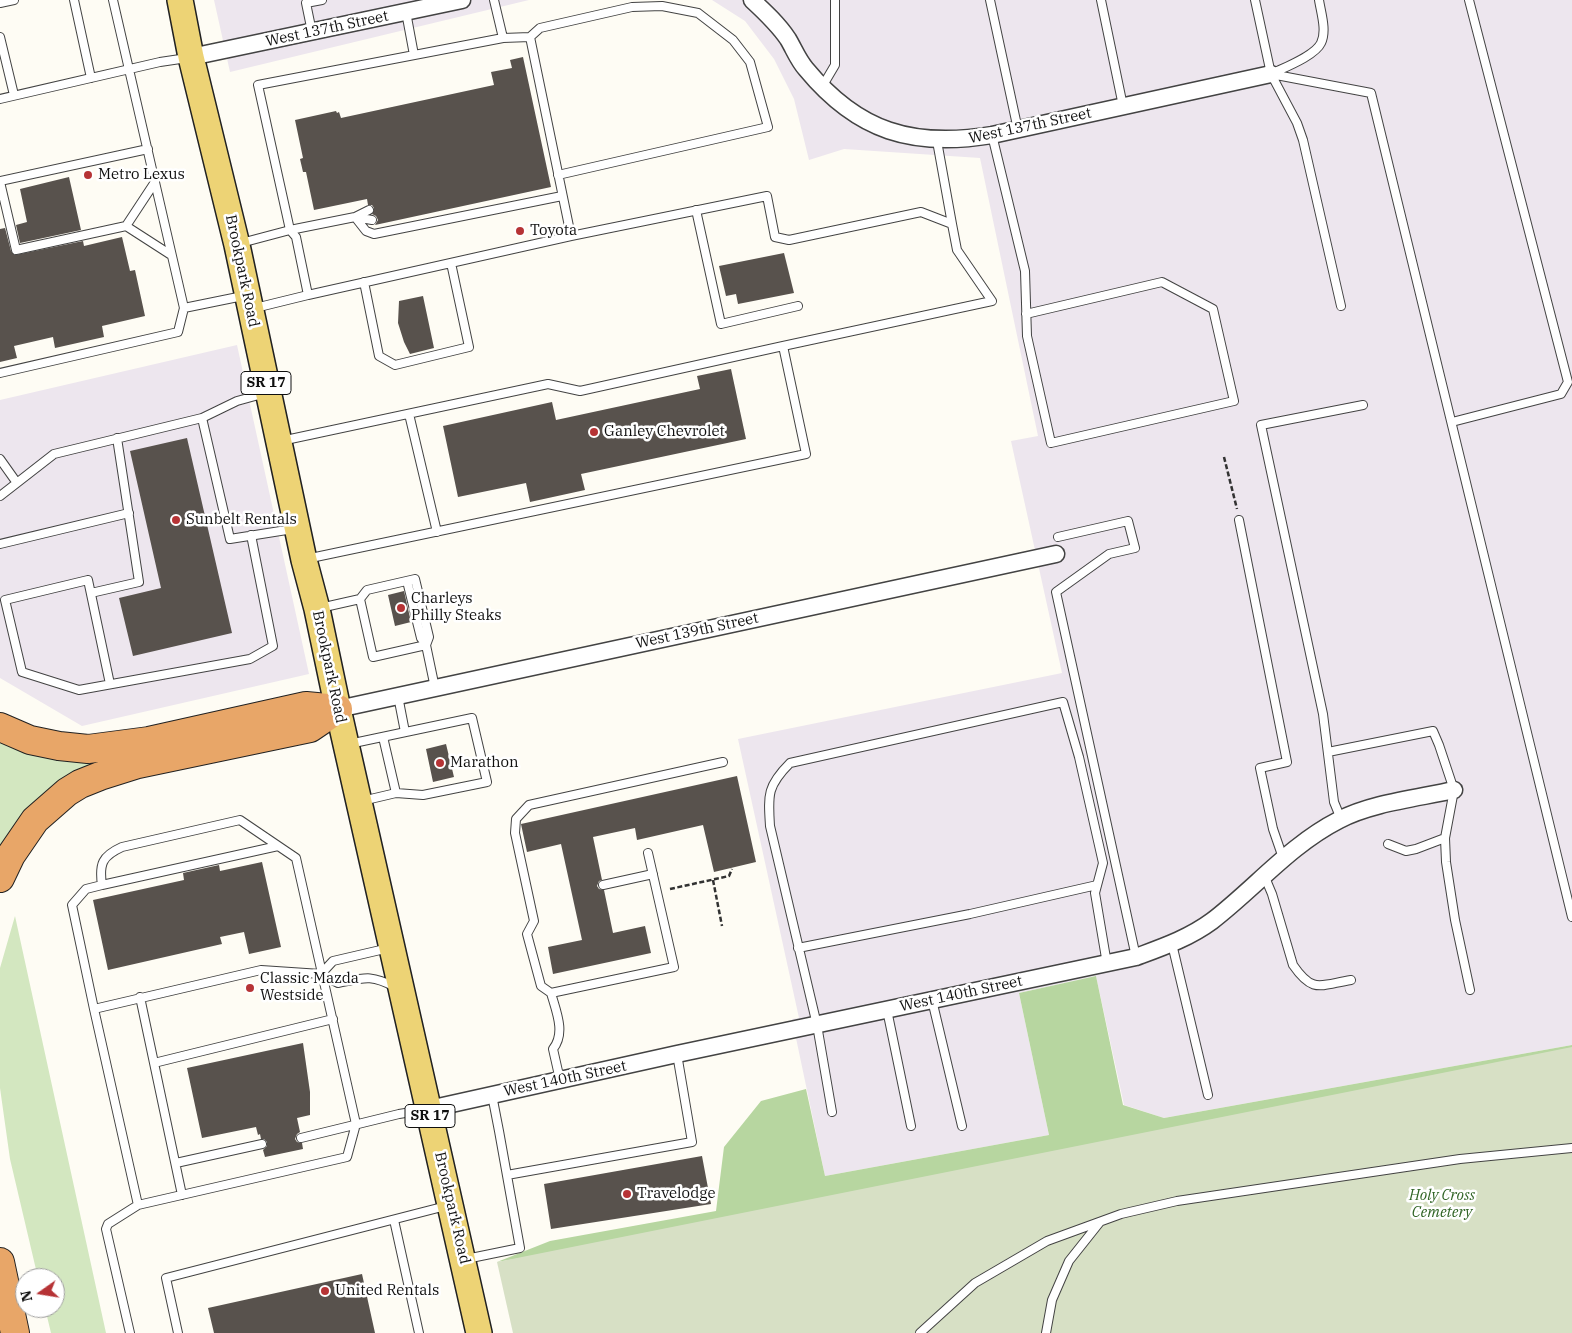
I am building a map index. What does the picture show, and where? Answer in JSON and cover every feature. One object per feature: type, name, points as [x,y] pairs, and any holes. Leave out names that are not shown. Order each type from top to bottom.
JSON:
[{"type":"highway","points":[[0,728],[30,740],[88,749],[149,741],[306,706],[338,710]]},
{"type":"highway","points":[[0,878],[11,855],[35,820],[66,792],[80,784],[138,764],[310,728],[338,710]]},
{"type":"highway","points":[[0,1262],[15,1333]]},
{"type":"main road","name":"Brookpark Road","points":[[180,0],[237,245],[297,529],[317,609],[338,710],[480,1333]]},
{"type":"street","name":"West 137th Street","points":[[192,58],[462,0]]},
{"type":"street","name":"West 137th Street","points":[[752,0],[772,18],[804,67],[839,103],[890,133],[914,138],[937,141],[966,140],[1271,74]]},
{"type":"street","name":"West 139th Street","points":[[338,710],[1056,554]]},
{"type":"street","name":"West 140th Street","points":[[429,1109],[677,1054],[1136,957],[1172,944],[1210,922],[1283,858],[1310,837],[1341,819],[1388,804],[1454,790]]},
{"type":"lane","points":[[0,3],[14,0]]},
{"type":"lane","points":[[74,0],[91,78]]},
{"type":"lane","points":[[0,373],[178,332],[184,308],[113,0]]},
{"type":"lane","points":[[312,32],[306,4],[322,0]]},
{"type":"lane","points":[[494,0],[503,38]]},
{"type":"lane","points":[[822,87],[835,65],[835,0]]},
{"type":"lane","points":[[990,0],[1018,130]]},
{"type":"lane","points":[[1102,0],[1123,106]]},
{"type":"lane","points":[[1255,0],[1271,74],[1297,123],[1303,140],[1341,306]]},
{"type":"lane","points":[[1271,74],[1312,54],[1321,44],[1323,33],[1319,0]]},
{"type":"lane","points":[[1452,422],[1561,394],[1568,382],[1469,0]]},
{"type":"lane","points":[[308,295],[296,237],[290,230],[258,85],[503,38],[530,37],[540,28],[632,7],[662,6],[698,12],[733,40],[750,62],[768,127],[558,175]]},
{"type":"lane","points":[[406,12],[414,55]]},
{"type":"lane","points":[[0,37],[14,95]]},
{"type":"lane","points":[[530,37],[571,236]]},
{"type":"lane","points":[[0,99],[160,62],[192,58]]},
{"type":"lane","points":[[1271,74],[1371,93],[1572,917]]},
{"type":"lane","points":[[992,135],[1025,271],[1026,336],[1051,443],[1234,401],[1213,310],[1162,282],[1026,314]]},
{"type":"lane","points":[[279,442],[548,384],[580,391],[992,301],[957,250],[937,141]]},
{"type":"lane","points":[[148,149],[0,181],[16,250],[126,226],[155,182]]},
{"type":"lane","points":[[355,217],[366,231],[374,234],[562,196]]},
{"type":"lane","points":[[184,308],[308,295],[571,236],[767,196],[775,236],[788,240],[921,212],[952,224]]},
{"type":"lane","points":[[237,245],[290,230],[355,217],[369,210]]},
{"type":"lane","points":[[696,210],[721,324],[798,306]]},
{"type":"lane","points":[[355,217],[372,220]]},
{"type":"lane","points":[[126,226],[172,255]]},
{"type":"lane","points":[[364,282],[379,356],[395,365],[469,348],[451,263]]},
{"type":"lane","points":[[304,560],[806,454],[783,346]]},
{"type":"lane","points":[[0,496],[54,454],[202,418],[238,402],[268,392]]},
{"type":"lane","points":[[1341,819],[1334,802],[1323,714],[1261,425],[1363,405]]},
{"type":"lane","points":[[409,414],[437,532]]},
{"type":"lane","points":[[202,418],[230,538],[297,529]]},
{"type":"lane","points":[[91,593],[139,582],[118,438]]},
{"type":"lane","points":[[0,459],[17,483]]},
{"type":"lane","points":[[0,544],[129,513]]},
{"type":"lane","points":[[1058,537],[1128,520],[1135,548],[1109,554],[1056,592],[1136,957]]},
{"type":"lane","points":[[1239,520],[1287,762],[1260,768],[1273,829],[1283,858]]},
{"type":"lane","points":[[110,684],[88,580],[2,600],[22,672],[79,690],[250,659],[274,646],[251,535]]},
{"type":"lane","points":[[317,609],[360,599],[367,590],[416,579],[429,637],[426,645],[435,688]]},
{"type":"lane","points":[[360,599],[373,657],[426,645]]},
{"type":"lane","points":[[398,696],[405,732]]},
{"type":"lane","points":[[832,1112],[817,1025],[770,826],[769,798],[776,777],[790,763],[1063,702],[1079,757],[1103,863],[1095,893],[1107,964]]},
{"type":"lane","points":[[347,745],[472,718],[487,782],[423,795],[396,793],[360,802]]},
{"type":"lane","points":[[1328,752],[1433,731],[1454,790],[1445,838],[1446,862],[1455,920],[1470,990]]},
{"type":"lane","points":[[383,737],[396,793]]},
{"type":"lane","points":[[560,1080],[553,1049],[558,1042],[561,1032],[551,993],[541,986],[527,934],[534,921],[515,833],[516,819],[529,805],[723,762]]},
{"type":"lane","points":[[102,885],[100,872],[103,862],[110,852],[122,847],[240,820],[296,858],[356,1124],[347,1156],[138,1205],[108,1224],[106,1229],[130,1333]]},
{"type":"lane","points":[[1388,844],[1406,851],[1445,838]]},
{"type":"lane","points":[[138,1205],[72,905],[86,889],[278,846]]},
{"type":"lane","points":[[551,993],[674,966],[648,853]]},
{"type":"lane","points":[[603,885],[653,874]]},
{"type":"lane","points":[[1264,875],[1272,894],[1293,965],[1300,975],[1313,986],[1351,980]]},
{"type":"lane","points":[[798,948],[970,914],[1097,886]]},
{"type":"lane","points":[[1172,944],[1208,1095]]},
{"type":"lane","points":[[321,974],[333,961],[393,947]]},
{"type":"lane","points":[[94,1009],[262,970],[321,974],[338,983],[368,977],[379,979],[402,991]]},
{"type":"lane","points":[[140,997],[182,1195]]},
{"type":"lane","points":[[932,1000],[962,1126]]},
{"type":"lane","points":[[887,1010],[911,1126]]},
{"type":"lane","points":[[154,1063],[333,1019]]},
{"type":"lane","points":[[507,1175],[692,1142],[677,1054]]},
{"type":"lane","points":[[464,1259],[520,1248],[492,1095]]},
{"type":"lane","points":[[301,1138],[399,1114],[429,1109]]},
{"type":"lane","points":[[176,1163],[262,1144]]},
{"type":"lane","points":[[920,1333],[975,1283],[1047,1241],[1121,1214],[1177,1201],[1460,1159],[1572,1148]]},
{"type":"lane","points":[[178,1333],[166,1278],[450,1205]]},
{"type":"lane","points":[[394,1220],[419,1333]]},
{"type":"lane","points":[[1046,1333],[1052,1300],[1069,1261],[1100,1221]]},
{"type":"path","points":[[1224,457],[1239,520]]},
{"type":"path","points":[[670,889],[729,876],[732,869]]},
{"type":"path","points":[[713,880],[722,926]]},
{"type":"shaded area","points":[[214,0],[529,0],[230,72]]},
{"type":"shaded area","points":[[712,0],[1572,0],[1572,1045],[1164,1118],[1124,1105],[1096,976],[1019,993],[1049,1135],[825,1176],[792,1019],[799,1018],[738,739],[1062,673],[1011,441],[1038,436],[980,158],[844,149],[809,160],[794,99],[774,59],[745,21]]},
{"type":"shaded area","points":[[237,345],[309,674],[82,726],[0,678],[0,400]]},
{"type":"green space","points":[[0,736],[93,757],[96,767],[0,862]]},
{"type":"green space","points":[[15,916],[106,1333],[51,1333],[47,1318],[65,1318],[65,1268],[36,1268],[10,1159],[0,1088],[0,968]]},
{"type":"green space","points":[[1096,976],[1123,1105],[1164,1118],[1572,1045],[1572,1083],[497,1262],[550,1241],[716,1211],[724,1147],[761,1101],[806,1089],[825,1176],[1049,1135],[1019,993]]},
{"type":"green space","name":"Holy Cross Cemetery","points":[[1572,1047],[1572,1333],[513,1333],[497,1262]]},
{"type":"building","points":[[523,57],[551,187],[375,225],[378,220],[372,214],[374,208],[372,205],[368,205],[367,199],[314,210],[306,172],[303,172],[300,159],[303,158],[295,120],[336,111],[337,113],[339,112],[341,118],[494,85],[491,72],[512,68],[510,60]]},
{"type":"building","points":[[69,177],[81,230],[20,243],[16,225],[27,222],[20,189]]},
{"type":"building","points":[[5,228],[11,251],[15,255],[83,241],[84,246],[122,237],[130,271],[135,270],[145,316],[102,326],[104,337],[55,348],[53,337],[14,346],[17,358],[0,362],[0,229]]},
{"type":"building","points":[[784,253],[794,293],[738,304],[736,294],[726,296],[719,266]]},
{"type":"building","points":[[423,296],[434,348],[410,354],[398,323],[399,301]]},
{"type":"building","name":"Ganley Chevrolet","points":[[731,369],[746,439],[581,474],[585,490],[530,502],[526,483],[458,497],[443,426],[552,402],[556,420],[700,389],[697,376]]},
{"type":"building","name":"Sunbelt Rentals","points":[[187,438],[232,633],[133,656],[119,598],[161,588],[130,451]]},
{"type":"building","name":"Charleys Philly Steaks","points":[[404,591],[411,622],[395,626],[388,595]]},
{"type":"building","name":"Marathon","points":[[446,744],[454,777],[433,782],[426,749]]},
{"type":"building","points":[[737,776],[756,862],[714,872],[703,825],[637,840],[635,828],[593,837],[602,880],[599,881],[597,886],[599,889],[604,890],[613,933],[645,926],[651,953],[553,974],[548,947],[582,940],[561,844],[527,852],[521,824]]},
{"type":"building","points":[[262,862],[281,947],[249,954],[244,932],[220,937],[222,944],[108,970],[93,900],[184,880],[183,873],[219,865],[220,871]]},
{"type":"building","points":[[303,1043],[310,1092],[310,1115],[297,1118],[300,1132],[295,1139],[297,1142],[302,1143],[303,1149],[265,1157],[263,1150],[267,1146],[267,1142],[261,1139],[260,1134],[258,1135],[256,1127],[202,1138],[187,1068]]},
{"type":"building","name":"Travelodge","points":[[702,1156],[711,1204],[551,1229],[544,1184]]},
{"type":"building","name":"United Rentals","points":[[362,1274],[375,1333],[214,1333],[208,1308]]},
{"type":"place","name":"Metro Lexus","points":[[88,175]]},
{"type":"place","name":"Toyota","points":[[520,231]]},
{"type":"place","name":"Ganley Chevrolet","points":[[594,432]]},
{"type":"place","name":"Sunbelt Rentals","points":[[176,520]]},
{"type":"place","name":"Charleys Philly Steaks","points":[[401,608]]},
{"type":"place","name":"Marathon","points":[[440,763]]},
{"type":"place","name":"Classic Mazda Westside","points":[[250,988]]},
{"type":"place","name":"Travelodge","points":[[627,1194]]},
{"type":"place","name":"United Rentals","points":[[325,1291]]}]
